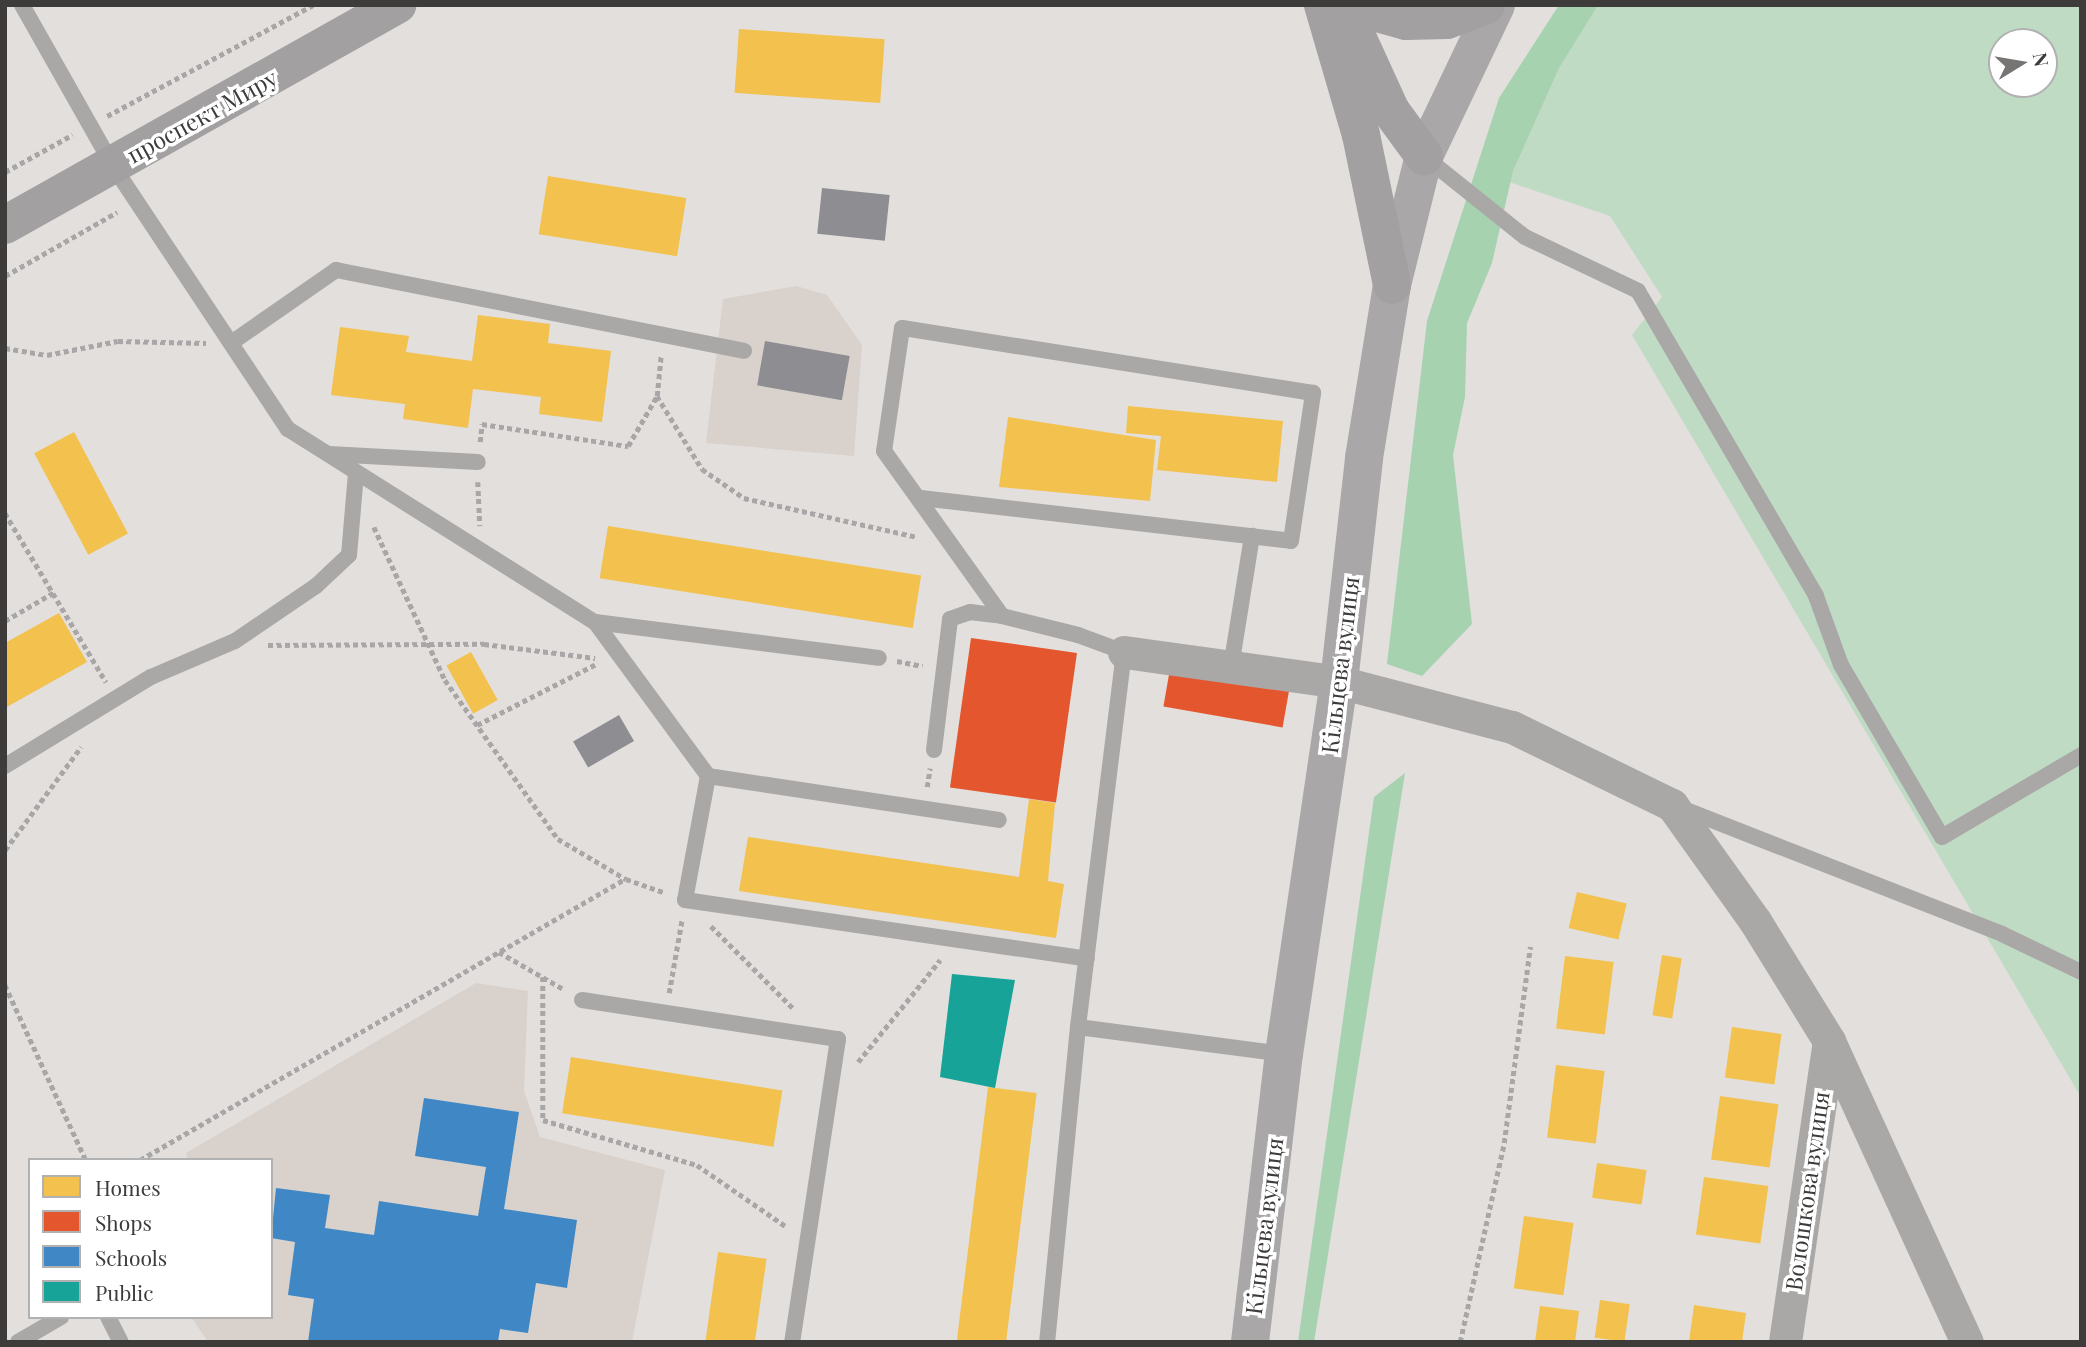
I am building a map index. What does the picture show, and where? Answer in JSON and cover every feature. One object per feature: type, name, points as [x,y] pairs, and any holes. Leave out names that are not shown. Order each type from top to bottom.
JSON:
[{"type":"main road","name":"проспект Миру","points":[[5,225],[397,5]]},
{"type":"main road","points":[[1323,5],[1361,135],[1392,285]]},
{"type":"main road","points":[[1330,5],[1358,39],[1391,111],[1424,156]]},
{"type":"main road","points":[[1348,5],[1406,21],[1447,20],[1486,5]]},
{"type":"main road","name":"Кільцева вулиця","points":[[1250,1342],[1284,1055],[1339,682],[1364,458],[1392,285],[1424,156],[1496,5]]},
{"type":"street","points":[[1124,652],[1339,682],[1512,727],[1672,805],[1755,921],[1829,1041],[1967,1342]]},
{"type":"street","name":"Волошкова вулиця","points":[[1785,1342],[1829,1041]]},
{"type":"lane","points":[[22,5],[113,166],[288,429],[595,622],[708,776],[999,820]]},
{"type":"lane","points":[[1424,156],[1525,237],[1638,291],[1816,596],[1841,665],[1942,837],[2081,755]]},
{"type":"lane","points":[[231,343],[336,270],[744,351]]},
{"type":"lane","points":[[922,498],[1291,541],[1313,393],[902,328],[884,451],[922,498],[1002,616]]},
{"type":"lane","points":[[326,454],[478,462]]},
{"type":"lane","points":[[5,766],[151,677],[235,641],[316,586],[349,555],[356,473]]},
{"type":"lane","points":[[1231,667],[1252,536]]},
{"type":"lane","points":[[934,750],[950,620],[970,612],[1002,616],[1078,635],[1124,652],[1078,1027],[1047,1342]]},
{"type":"lane","points":[[595,622],[879,658]]},
{"type":"lane","points":[[708,776],[685,900],[1087,959]]},
{"type":"lane","points":[[1672,805],[1990,929],[2081,972]]},
{"type":"lane","points":[[582,1000],[838,1039],[792,1342]]},
{"type":"lane","points":[[1078,1027],[1284,1055]]},
{"type":"lane","points":[[18,1342],[58,1319]]},
{"type":"lane","points":[[109,1319],[121,1342]]},
{"type":"path","points":[[5,172],[313,5]]},
{"type":"path","points":[[5,276],[136,201]]},
{"type":"path","points":[[481,551],[478,462],[482,424],[628,446],[657,396],[663,336]]},
{"type":"path","points":[[5,348],[47,355],[118,341],[231,343]]},
{"type":"path","points":[[657,396],[702,469],[744,498],[930,540]]},
{"type":"path","points":[[356,473],[383,553],[445,680],[558,839],[625,879],[685,900],[822,1037]]},
{"type":"path","points":[[5,513],[116,699]]},
{"type":"path","points":[[5,621],[53,593]]},
{"type":"path","points":[[255,646],[484,644],[605,659],[477,724]]},
{"type":"path","points":[[879,658],[944,670]]},
{"type":"path","points":[[5,850],[85,742]]},
{"type":"path","points":[[923,809],[934,750]]},
{"type":"path","points":[[143,1158],[625,879]]},
{"type":"path","points":[[665,1014],[685,900]]},
{"type":"path","points":[[829,1097],[956,940]]},
{"type":"path","points":[[1460,1342],[1504,1143],[1530,947]]},
{"type":"path","points":[[499,952],[582,1000]]},
{"type":"path","points":[[543,977],[543,1120],[696,1165],[808,1240]]},
{"type":"path","points":[[5,985],[85,1158]]},
{"type":"shaded area","points":[[796,286],[827,295],[862,345],[854,456],[706,443],[723,299]]},
{"type":"shaded area","points":[[476,983],[528,991],[524,1091],[540,1137],[665,1170],[632,1342],[208,1342],[192,1319],[273,1319],[273,1158],[187,1158],[186,1153]]},
{"type":"green space","points":[[1559,5],[1598,5],[1559,68],[1513,171],[1492,263],[1467,323],[1465,397],[1453,455],[1472,624],[1422,676],[1387,664],[1427,321],[1499,98]]},
{"type":"green space","points":[[1585,5],[2081,5],[2081,1097],[1632,335],[1662,297],[1610,216],[1509,182],[1542,92]]},
{"type":"green space","points":[[1405,773],[1314,1342],[1298,1342],[1374,797]]},
{"type":"building: Homes","points":[[739,29],[885,39],[880,103],[735,93]]},
{"type":"building: Homes","points":[[548,176],[686,198],[677,256],[539,234]]},
{"type":"building: Homes","points":[[478,315],[550,324],[548,343],[611,351],[602,422],[539,414],[541,397],[473,389],[468,428],[403,419],[405,404],[331,395],[340,327],[409,336],[406,352],[472,361]]},
{"type":"building: Homes","points":[[1128,406],[1283,421],[1277,482],[1157,470],[1161,436],[1126,433]]},
{"type":"building: Homes","points":[[1008,417],[1156,440],[1150,501],[999,487]]},
{"type":"building: Homes","points":[[74,432],[128,534],[88,555],[34,453]]},
{"type":"building: Homes","points":[[608,526],[921,576],[913,628],[600,578]]},
{"type":"building: Homes","points":[[59,613],[87,662],[5,708],[5,643]]},
{"type":"building: Homes","points":[[471,652],[498,700],[473,714],[447,666]]},
{"type":"building: Homes","points":[[1029,799],[1055,803],[1048,881],[1064,884],[1056,938],[739,891],[748,837],[1019,877]]},
{"type":"building: Homes","points":[[1577,892],[1627,903],[1618,940],[1569,928]]},
{"type":"building: Homes","points":[[1662,955],[1682,958],[1672,1018],[1652,1015]]},
{"type":"building: Homes","points":[[1565,956],[1614,962],[1605,1034],[1556,1028]]},
{"type":"building: Homes","points":[[1732,1027],[1782,1034],[1774,1084],[1725,1078]]},
{"type":"building: Homes","points":[[571,1057],[782,1090],[773,1147],[562,1113]]},
{"type":"building: Homes","points":[[1556,1065],[1605,1071],[1596,1143],[1547,1137]]},
{"type":"building: Homes","points":[[988,1087],[1037,1093],[1006,1342],[957,1342]]},
{"type":"building: Homes","points":[[1720,1096],[1778,1104],[1770,1168],[1711,1159]]},
{"type":"building: Homes","points":[[1597,1163],[1647,1170],[1642,1205],[1592,1198]]},
{"type":"building: Homes","points":[[1704,1177],[1768,1186],[1760,1243],[1696,1234]]},
{"type":"building: Homes","points":[[1524,1216],[1574,1223],[1563,1295],[1514,1288]]},
{"type":"building: Homes","points":[[718,1252],[767,1259],[755,1342],[705,1342]]},
{"type":"building: Homes","points":[[1600,1300],[1630,1304],[1624,1342],[1595,1338]]},
{"type":"building: Homes","points":[[1694,1305],[1746,1313],[1742,1342],[1689,1342]]},
{"type":"building: Homes","points":[[1540,1306],[1579,1311],[1575,1342],[1535,1342]]},
{"type":"building: Shops","points":[[971,638],[1077,653],[1056,802],[950,788]]},
{"type":"building: Shops","points":[[1170,669],[1289,690],[1283,727],[1163,706]]},
{"type":"building: Schools","points":[[424,1098],[519,1112],[504,1209],[577,1220],[567,1288],[536,1283],[528,1333],[500,1329],[498,1342],[308,1342],[314,1299],[288,1295],[295,1242],[273,1238],[276,1188],[330,1195],[325,1228],[374,1235],[379,1201],[478,1216],[486,1167],[415,1156]]},
{"type":"building: Public","points":[[952,974],[1015,980],[995,1088],[940,1077]]},
{"type":"building: Industry","points":[[822,188],[890,195],[885,241],[817,234]]},
{"type":"building: Industry","points":[[765,341],[850,356],[842,400],[757,385]]},
{"type":"building: Industry","points":[[619,715],[634,741],[588,767],[573,742]]}]
